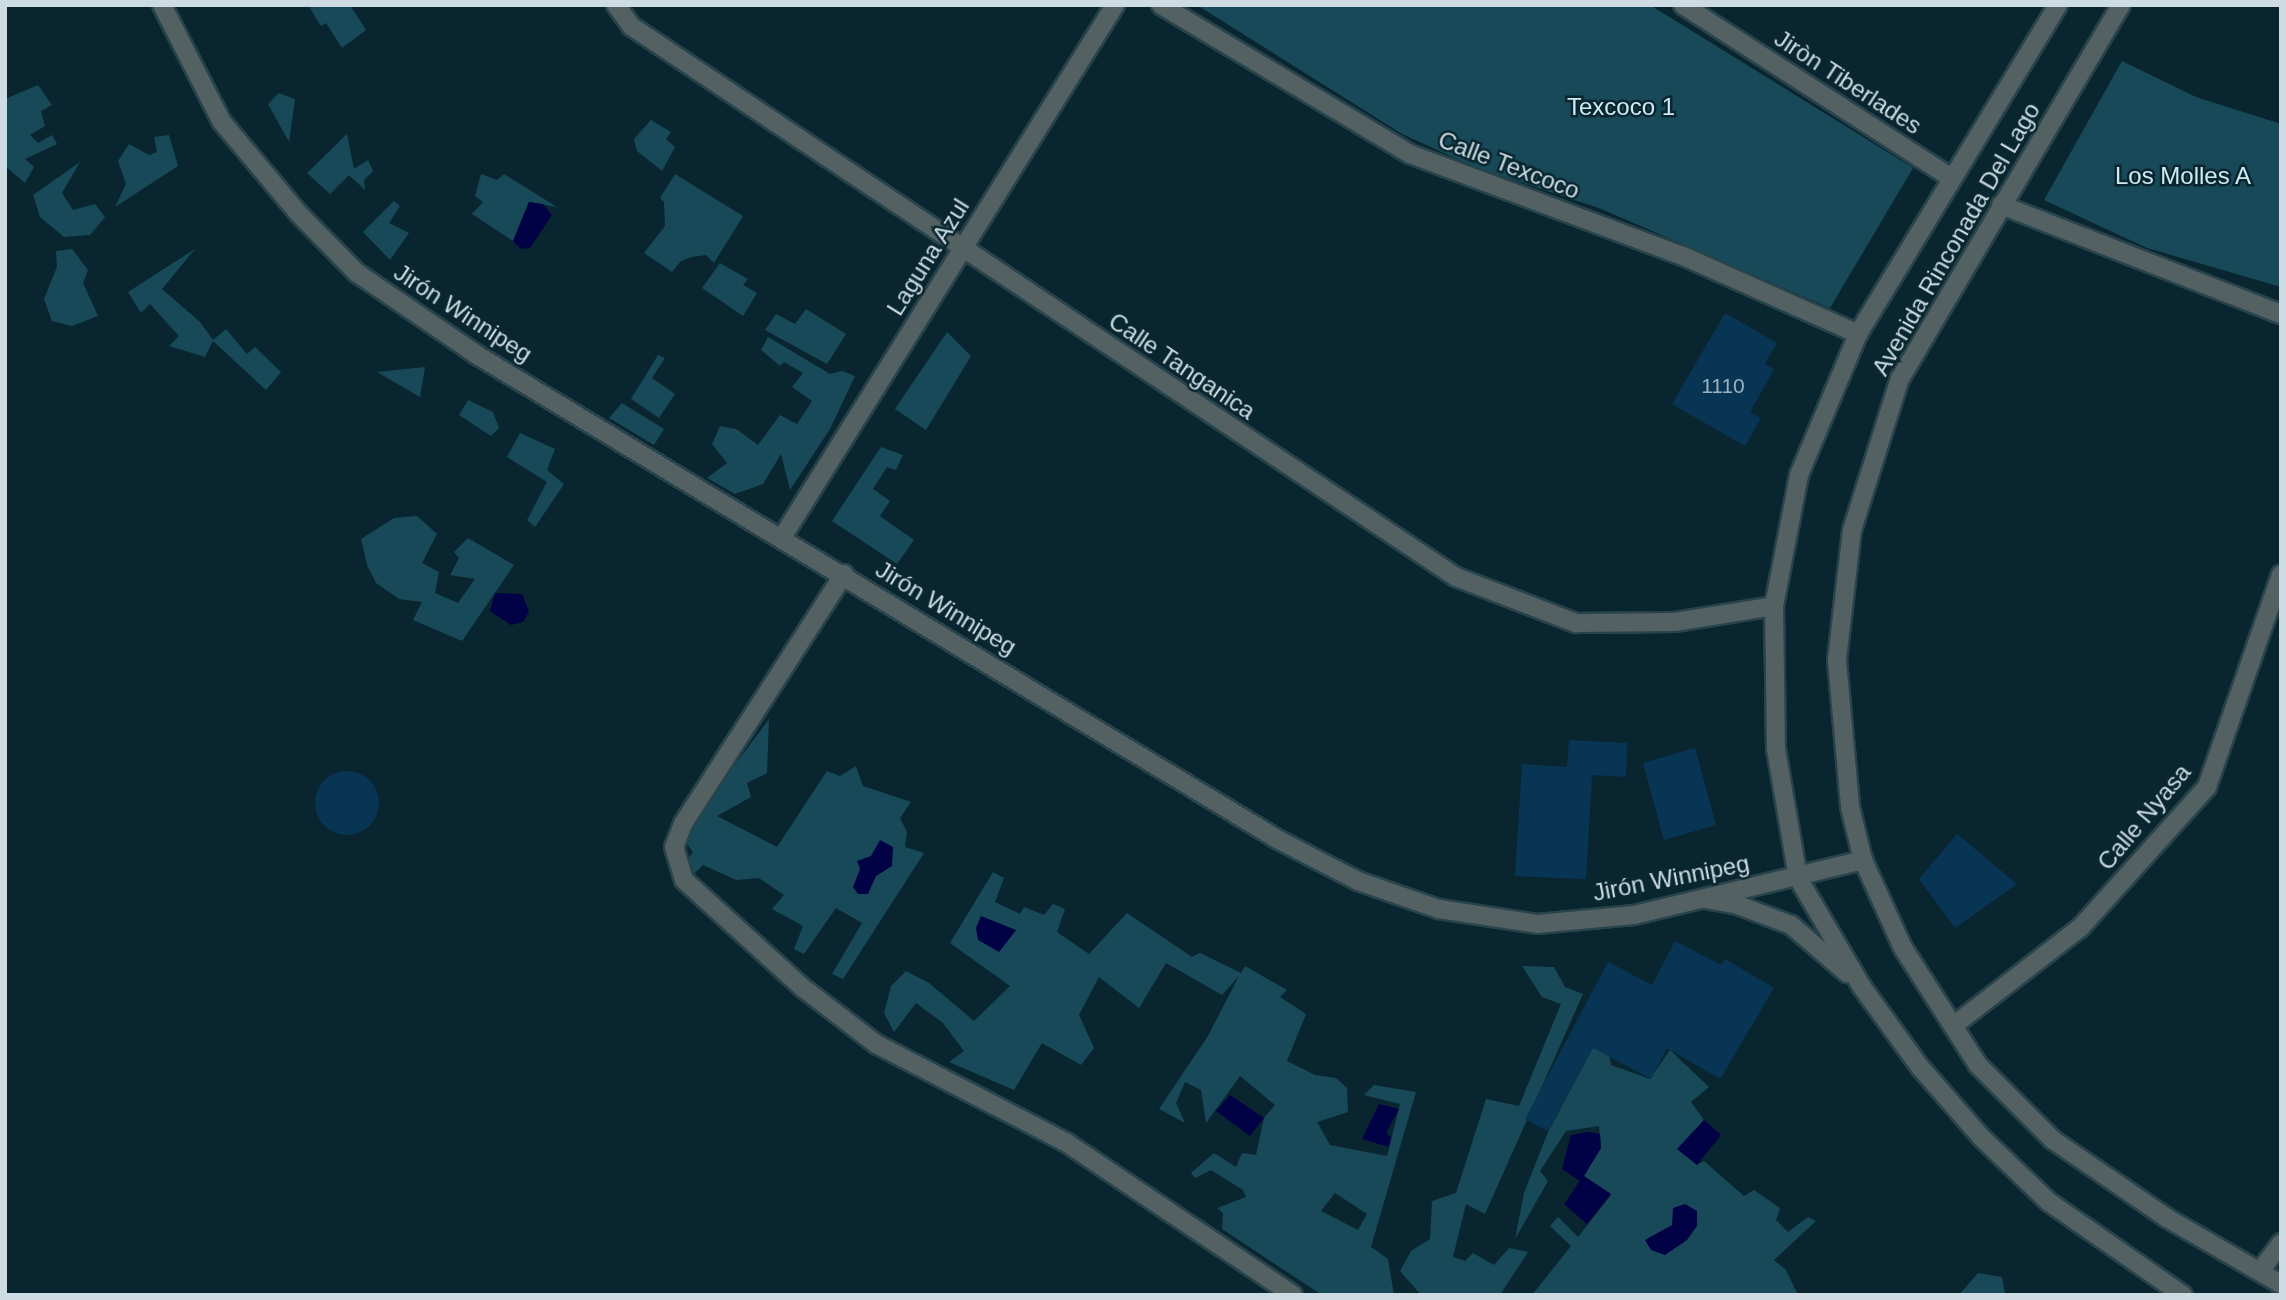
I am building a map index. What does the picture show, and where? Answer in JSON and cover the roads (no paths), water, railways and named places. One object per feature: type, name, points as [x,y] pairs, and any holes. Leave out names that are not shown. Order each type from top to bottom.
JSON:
[{"type":"street","name":"Jirón Winnipeg","points":[[162,5],[222,122],[298,213],[358,273],[477,355],[783,536],[1277,839],[1358,881],[1439,909],[1537,924],[1634,915],[1798,878],[1863,860]]},
{"type":"street","name":"Calle Tanganica","points":[[616,5],[631,26],[1456,577],[1576,623],[1675,622],[1774,606]]},
{"type":"street","name":"Laguna Azul","points":[[783,536],[1115,5]]},
{"type":"street","name":"Calle Texcoco","points":[[1161,5],[1410,153],[1683,256],[1858,334]]},
{"type":"street","name":"Jiròn Tiberlades","points":[[1683,5],[1951,178]]},
{"type":"street","name":"Avenida Rinconada Del Lago","points":[[2058,5],[1858,334],[1799,475],[1774,606],[1774,725],[1798,878],[1862,987],[1920,1067],[1980,1137],[2049,1202],[2183,1295]]},
{"type":"street","name":"Avenida Rinconada Del Lago","points":[[2121,5],[1900,377],[1852,530],[1838,660],[1850,807],[1863,860],[1903,948],[1978,1065],[2053,1140],[2167,1218],[2281,1284]]},
{"type":"street","points":[[2001,205],[2281,314]]},
{"type":"street","points":[[844,575],[683,824],[674,847],[684,880],[802,987],[876,1044],[1067,1143],[1293,1295]]},
{"type":"street","name":"Calle Nyasa","points":[[1953,1026],[2080,928],[2207,787],[2281,575]]},
{"type":"street","points":[[1705,899],[1738,905],[1791,925],[1862,987]]},
{"type":"street","points":[[2261,1270],[2281,1243]]},
{"type":"park label","name":"Texcoco 1","points":[[1621,107]]},
{"type":"park label","name":"Los Molles A","points":[[2183,176]]}]
